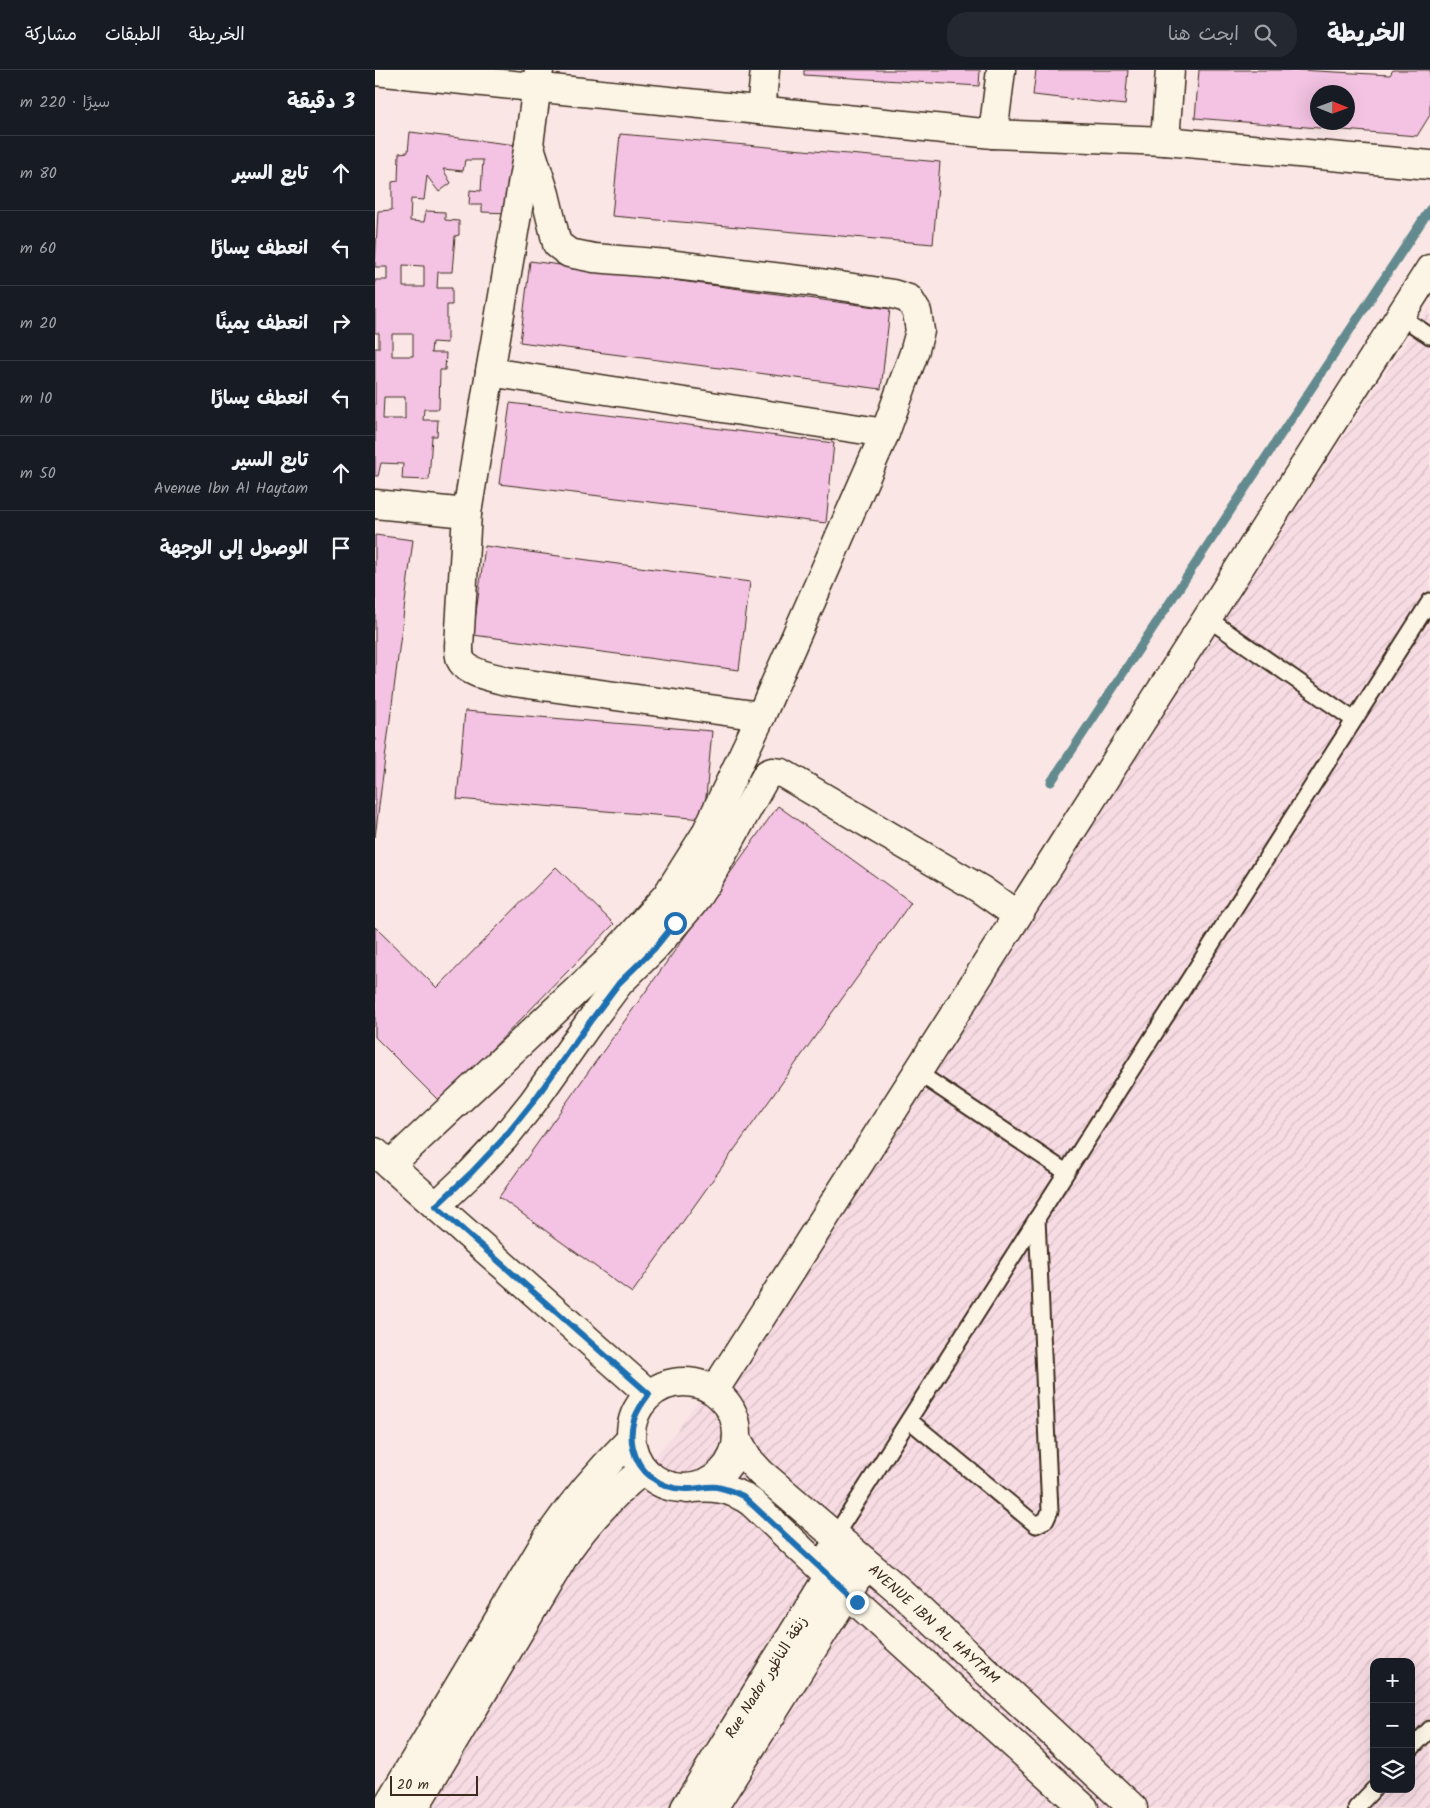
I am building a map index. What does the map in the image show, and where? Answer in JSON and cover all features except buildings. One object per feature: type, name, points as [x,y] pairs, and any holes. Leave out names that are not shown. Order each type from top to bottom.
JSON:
[{"type":"street","points":[[761,110],[765,70]]},
{"type":"street","points":[[993,134],[1001,70]]},
{"type":"street","points":[[1165,141],[1170,70]]},
{"type":"street","points":[[375,71],[538,78],[761,110],[993,134],[1165,141],[1430,165]]},
{"type":"street","points":[[538,78],[529,144],[467,513],[459,646],[461,661],[479,673],[506,681],[761,716]]},
{"type":"street","points":[[436,1206],[504,1138],[533,1102],[619,983],[655,948],[693,903],[761,716],[885,433],[920,331],[917,312],[909,299],[893,294],[807,281],[667,264],[594,258],[569,253],[557,244],[545,194],[529,144]]},
{"type":"street","points":[[714,1390],[1430,269]]},
{"type":"street","points":[[490,372],[885,433]]},
{"type":"street","points":[[375,504],[467,513]]},
{"type":"street","points":[[649,1394],[383,1159],[606,964],[715,842],[767,774],[778,771],[980,889],[1017,915]]},
{"type":"street","points":[[679,1382],[697,1384],[714,1390],[726,1402],[734,1417],[738,1433],[736,1450],[729,1465],[718,1477],[703,1486],[687,1490],[671,1488],[655,1481],[643,1470],[635,1456],[631,1439],[632,1423],[639,1407],[649,1394],[663,1386],[679,1382]]},
{"type":"street","points":[[387,1808],[547,1539],[589,1483],[631,1439]]},
{"type":"street","name":"AVENUE IBN AL HAYTAM","points":[[737,1439],[749,1460],[761,1473],[922,1612],[1133,1808]]},
{"type":"street","points":[[414,1808],[567,1551],[587,1523],[610,1498],[643,1470]]},
{"type":"street","points":[[687,1490],[703,1486],[719,1488],[743,1496],[1084,1808]]},
{"type":"street","name":"Rue Nador زنقة الناظور","points":[[685,1808],[849,1548]]},
{"type":"street","name":"Rue Nador زنقة الناظور","points":[[713,1808],[831,1577]]},
{"type":"lane","points":[[1400,316],[1430,336]]},
{"type":"lane","points":[[831,1577],[849,1548],[909,1420],[1430,600]]},
{"type":"lane","points":[[1207,618],[1354,720]]},
{"type":"lane","points":[[917,1072],[1066,1172]]},
{"type":"lane","points":[[909,1420],[1036,1525],[1046,1520],[1049,1510],[1037,1218]]},
{"type":"lane","points":[[1412,1748],[1430,1729]]},
{"type":"lane","points":[[1356,1808],[1370,1793]]},
{"type":"shaded area","points":[[1430,306],[1430,1808],[418,1808],[569,1553],[677,1431],[880,1141]]},
{"type":"waterway","points":[[1051,782],[1430,209]]},
{"type":"route","points":[[675,923],[655,948],[619,983],[533,1102],[504,1138],[436,1206],[649,1394],[639,1407],[632,1423],[631,1439],[635,1456],[643,1470],[655,1481],[671,1488],[687,1490],[703,1486],[719,1488],[743,1496],[857,1602]]}]
